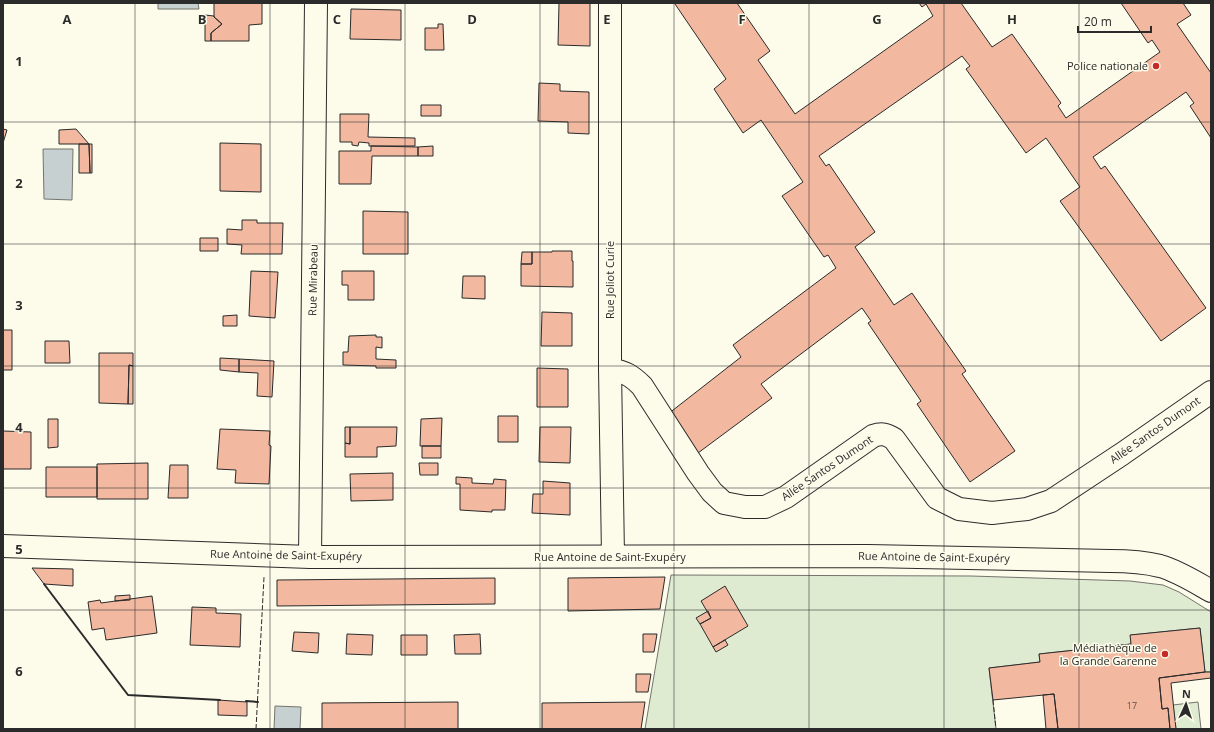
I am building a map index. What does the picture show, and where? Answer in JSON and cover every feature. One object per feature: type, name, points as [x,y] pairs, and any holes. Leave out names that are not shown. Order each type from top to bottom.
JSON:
[{"type":"street","name":"Rue Mirabeau","points":[[310,557],[316,3]]},
{"type":"street","name":"Rue Joliot Curie","points":[[610,3],[610,369],[613,556]]},
{"type":"street","name":"Allée Santos Dumont","points":[[610,369],[623,371],[633,377],[642,386],[698,473],[712,492],[724,503],[745,507],[765,507],[786,497],[873,436],[887,434],[894,439],[937,498],[959,509],[992,513],[1027,509],[1051,501],[1211,392]]},
{"type":"street","name":"Rue Antoine de Saint-Exupéry","points":[[3,546],[310,557],[868,556],[1129,562],[1160,566],[1177,572],[1211,591]]},
{"type":"green space","points":[[671,575],[971,576],[1130,581],[1163,585],[1179,592],[1211,612],[1211,672],[1205,672],[1200,628],[1131,635],[1131,644],[1039,654],[1040,662],[989,668],[996,729],[645,729]]},
{"type":"green space","points":[[1198,702],[1201,729],[1176,729],[1173,705]]},
{"type":"shaded area","points":[[158,3],[198,3],[199,9],[158,9]]},
{"type":"shaded area","points":[[43,149],[73,149],[72,200],[44,199]]},
{"type":"shaded area","points":[[275,706],[301,707],[300,729],[274,729]]},
{"type":"building","points":[[214,3],[262,3],[262,24],[249,25],[249,41],[211,41],[211,33],[222,24],[214,17]]},
{"type":"building","points":[[559,3],[590,3],[590,46],[558,45]]},
{"type":"building","points":[[737,3],[770,51],[758,60],[795,114],[933,16],[926,4],[922,7],[919,3],[961,3],[992,47],[1012,34],[1061,103],[1058,106],[1066,118],[1160,52],[1152,40],[1148,43],[1121,3],[1183,3],[1191,15],[1177,24],[1211,73],[1211,138],[1190,106],[1194,103],[1186,92],[1093,157],[1101,169],[1105,166],[1206,308],[1161,341],[1060,201],[1080,187],[1046,138],[1026,153],[966,69],[970,66],[962,56],[819,156],[826,166],[829,164],[875,232],[855,247],[894,305],[912,293],[966,371],[962,374],[1015,451],[970,482],[917,404],[921,401],[868,323],[871,321],[862,308],[761,384],[772,398],[698,453],[668,414],[741,357],[733,345],[836,268],[828,255],[824,257],[782,196],[803,182],[761,120],[743,133],[714,89],[726,79],[675,4]]},
{"type":"building","points":[[351,9],[401,10],[401,40],[350,39]]},
{"type":"building","points":[[205,15],[214,16],[222,24],[211,33],[211,41],[205,41]]},
{"type":"building","points":[[438,24],[443,24],[444,50],[425,50],[425,28],[438,28]]},
{"type":"building","points":[[539,83],[560,84],[560,91],[589,92],[589,134],[568,133],[568,122],[538,121]]},
{"type":"building","points":[[421,105],[441,105],[441,116],[421,116]]},
{"type":"building","points":[[340,114],[369,114],[368,137],[415,138],[415,146],[369,146],[369,143],[359,142],[358,146],[352,145],[352,142],[340,142]]},
{"type":"building","points":[[3,129],[7,130],[3,143]]},
{"type":"building","points":[[76,129],[89,144],[59,144],[59,130]]},
{"type":"building","points":[[220,143],[261,144],[261,192],[220,191]]},
{"type":"building","points":[[79,144],[89,144],[90,173],[79,173]]},
{"type":"building","points":[[89,144],[92,144],[92,173],[90,173]]},
{"type":"building","points":[[371,146],[418,147],[418,156],[372,156],[371,184],[339,184],[339,151],[371,151]]},
{"type":"building","points":[[433,146],[433,156],[418,156],[418,147]]},
{"type":"building","points":[[363,211],[408,212],[408,254],[363,254]]},
{"type":"building","points":[[242,220],[257,220],[257,223],[283,223],[282,254],[241,254],[242,245],[227,244],[227,229],[242,230]]},
{"type":"building","points":[[200,238],[218,238],[218,251],[200,251]]},
{"type":"building","points":[[572,251],[573,287],[521,286],[521,264],[532,264],[532,252]]},
{"type":"building","points":[[522,252],[532,252],[532,264],[521,264]]},
{"type":"building","points":[[251,271],[278,272],[275,318],[249,316]]},
{"type":"building","points":[[342,271],[374,271],[374,300],[348,300],[348,285],[342,285]]},
{"type":"building","points":[[463,276],[485,276],[485,299],[462,298]]},
{"type":"building","points":[[542,312],[572,313],[572,346],[541,346]]},
{"type":"building","points":[[237,315],[237,326],[223,326],[223,316]]},
{"type":"building","points":[[3,330],[12,330],[12,370],[3,370]]},
{"type":"building","points":[[376,335],[376,337],[382,337],[382,348],[376,347],[376,359],[396,360],[396,368],[343,365],[343,352],[348,352],[349,336]]},
{"type":"building","points":[[45,341],[69,341],[70,363],[45,363]]},
{"type":"building","points":[[99,353],[133,353],[133,366],[129,365],[128,404],[99,403]]},
{"type":"building","points":[[220,358],[239,359],[239,372],[220,370]]},
{"type":"building","points":[[239,359],[274,361],[272,397],[257,396],[258,373],[239,372]]},
{"type":"building","points":[[129,365],[133,366],[133,404],[128,404]]},
{"type":"building","points":[[537,368],[568,369],[568,407],[537,407]]},
{"type":"building","points":[[498,416],[518,416],[518,442],[498,442]]},
{"type":"building","points":[[442,418],[441,446],[420,446],[421,419]]},
{"type":"building","points":[[48,419],[58,419],[58,447],[48,448]]},
{"type":"building","points":[[345,427],[350,427],[350,444],[345,443]]},
{"type":"building","points":[[350,427],[397,427],[396,446],[377,447],[377,457],[345,457],[345,443],[350,444]]},
{"type":"building","points":[[540,427],[571,427],[570,463],[539,462]]},
{"type":"building","points":[[220,429],[270,431],[269,445],[271,446],[269,484],[235,483],[236,470],[217,469]]},
{"type":"building","points":[[3,431],[31,432],[31,469],[3,469]]},
{"type":"building","points":[[422,446],[441,446],[441,458],[422,458]]},
{"type":"building","points":[[148,463],[148,499],[97,499],[97,464]]},
{"type":"building","points":[[419,463],[438,463],[438,475],[420,475]]},
{"type":"building","points":[[170,465],[188,465],[188,498],[168,498]]},
{"type":"building","points":[[46,467],[97,467],[97,497],[46,497]]},
{"type":"building","points":[[393,473],[393,500],[351,501],[350,474]]},
{"type":"building","points":[[456,477],[472,478],[472,483],[493,484],[494,479],[506,480],[505,510],[492,510],[492,512],[460,510],[460,484],[456,484]]},
{"type":"building","points":[[543,481],[570,483],[570,515],[532,513],[533,494],[543,494]]},
{"type":"building","points":[[32,568],[73,569],[73,586],[44,584]]},
{"type":"building","points":[[665,577],[660,609],[568,611],[568,578]]},
{"type":"building","points":[[495,578],[495,604],[277,606],[277,580]]},
{"type":"building","points":[[725,586],[748,626],[713,647],[700,624],[711,618],[701,601]]},
{"type":"building","points":[[130,595],[130,600],[115,601],[115,596]]},
{"type":"building","points":[[152,596],[157,633],[106,640],[104,628],[92,630],[88,602],[100,600],[101,603]]},
{"type":"building","points":[[192,607],[216,608],[216,613],[241,614],[240,647],[190,645]]},
{"type":"building","points":[[708,611],[711,618],[700,624],[696,618]]},
{"type":"building","points":[[1200,628],[1205,672],[1159,678],[1162,709],[1168,708],[1170,729],[1058,729],[1054,694],[993,700],[989,668],[1040,662],[1039,654],[1131,644],[1130,635]]},
{"type":"building","points":[[294,632],[319,633],[318,653],[292,651]]},
{"type":"building","points":[[347,634],[373,635],[372,655],[346,654]]},
{"type":"building","points":[[480,634],[481,654],[455,654],[454,635]]},
{"type":"building","points":[[643,634],[657,634],[654,652],[643,652]]},
{"type":"building","points":[[401,635],[427,635],[427,655],[401,655]]},
{"type":"building","points":[[725,640],[728,645],[716,652],[713,647]]},
{"type":"building","points":[[1211,672],[1211,678],[1171,683],[1176,729],[1170,729],[1168,708],[1162,709],[1159,678]]},
{"type":"building","points":[[636,674],[651,674],[648,692],[636,692]]},
{"type":"building","points":[[1054,694],[1058,729],[1046,729],[1043,695]]},
{"type":"building","points":[[218,700],[247,702],[247,716],[218,715]]},
{"type":"building","points":[[458,702],[458,729],[322,729],[322,703]]},
{"type":"building","points":[[645,702],[641,729],[542,729],[542,703]]},
{"type":"fence","points":[[256,729],[264,577]]},
{"type":"fence","points":[[993,700],[996,729]]},
{"type":"wall","points":[[44,584],[128,695],[220,700]]},
{"type":"wall","points":[[246,701],[258,702]]},
{"type":"place","name":"Police nationale","points":[[1156,66]]},
{"type":"place","name":"Médiathèque de la Grande Garenne","points":[[1165,654]]}]
